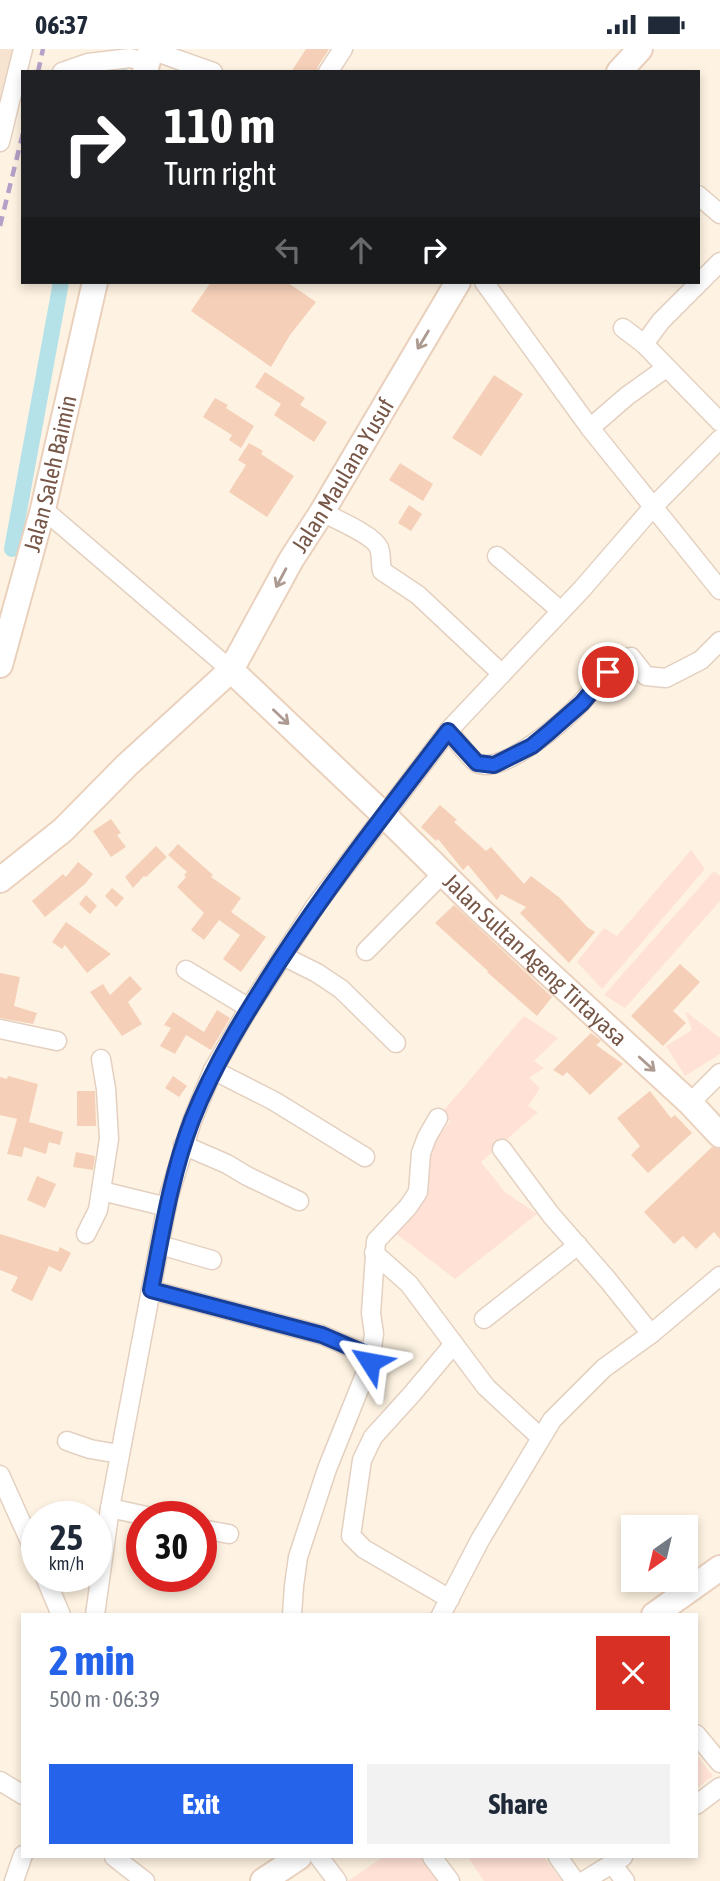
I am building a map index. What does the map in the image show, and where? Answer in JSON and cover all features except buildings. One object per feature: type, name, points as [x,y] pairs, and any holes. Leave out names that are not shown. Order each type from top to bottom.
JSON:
[{"type":"main road","points":[[621,70],[638,50]]},
{"type":"main road","name":"Jalan Saleh Baimin","points":[[0,664],[43,509],[95,284]]},
{"type":"main road","name":"Jalan Maulana Yusuf","points":[[0,880],[64,830],[127,765],[231,670],[291,560],[457,284]]},
{"type":"main road","name":"Jalan Sultan Ageng Tirtayasa","points":[[231,670],[443,873],[690,1103],[720,1135]]},
{"type":"main road","points":[[657,1613],[720,1569]]},
{"type":"main road","points":[[263,1881],[292,1859]]},
{"type":"street","points":[[0,142],[13,78],[23,49]]},
{"type":"street","points":[[329,70],[343,49]]},
{"type":"street","points":[[68,70],[88,63],[145,58],[203,70]]},
{"type":"street","points":[[700,197],[720,214]]},
{"type":"street","points":[[700,282],[720,262]]},
{"type":"street","points":[[485,284],[590,428],[720,590]]},
{"type":"street","points":[[644,344],[662,321],[698,284]]},
{"type":"street","points":[[623,328],[644,344],[720,422]]},
{"type":"street","points":[[590,428],[627,396],[666,368]]},
{"type":"street","points":[[111,1501],[167,1207],[183,1145],[213,1070],[249,1008],[316,905],[448,731],[561,611],[653,507],[720,439]]},
{"type":"street","points":[[43,509],[231,670]]},
{"type":"street","points":[[322,512],[374,541],[381,553],[382,571],[418,595],[502,674]]},
{"type":"street","points":[[497,556],[561,611]]},
{"type":"street","points":[[448,731],[477,763],[494,765],[532,746],[549,732],[582,703],[595,684],[620,659],[631,657],[646,676],[666,678],[701,660],[720,641]]},
{"type":"street","points":[[366,951],[443,873]]},
{"type":"street","points":[[283,956],[341,989],[396,1043]]},
{"type":"street","points":[[186,970],[249,1008]]},
{"type":"street","points":[[0,1029],[57,1041]]},
{"type":"street","points":[[86,1234],[98,1210],[109,1139],[101,1059]]},
{"type":"street","points":[[213,1070],[274,1101],[365,1157]]},
{"type":"street","points":[[690,1103],[720,1073]]},
{"type":"street","points":[[292,1613],[298,1557],[327,1469],[359,1394],[371,1356],[376,1241],[408,1207],[418,1192],[421,1153],[438,1118]]},
{"type":"street","points":[[183,1145],[228,1164],[299,1201]]},
{"type":"street","points":[[502,1149],[551,1215],[651,1334]]},
{"type":"street","points":[[102,1191],[167,1207]]},
{"type":"street","points":[[160,1245],[212,1260]]},
{"type":"street","points":[[484,1319],[578,1245]]},
{"type":"street","points":[[374,1253],[409,1284],[486,1388],[540,1437]]},
{"type":"street","points":[[442,1613],[480,1540],[552,1420],[604,1368],[651,1334],[720,1276]]},
{"type":"street","points":[[151,1290],[322,1335],[371,1356]]},
{"type":"street","points":[[450,1599],[364,1549],[351,1536],[362,1460],[373,1437],[453,1345]]},
{"type":"street","points":[[67,1441],[90,1449],[119,1454]]},
{"type":"street","points":[[0,1475],[21,1522]]},
{"type":"street","points":[[217,1532],[229,1534]]},
{"type":"street","points":[[51,1592],[60,1613]]},
{"type":"street","points":[[95,1613],[98,1592]]},
{"type":"street","points":[[698,1736],[720,1763]]},
{"type":"street","points":[[0,1780],[21,1794]]},
{"type":"street","points":[[698,1804],[720,1787]]},
{"type":"street","points":[[14,1881],[22,1858]]},
{"type":"street","points":[[115,1858],[145,1881]]},
{"type":"street","points":[[320,1858],[337,1881]]},
{"type":"street","points":[[433,1858],[450,1881]]},
{"type":"street","points":[[559,1858],[575,1881]]},
{"type":"street","points":[[584,1881],[617,1861],[625,1881]]},
{"type":"shaded area","points":[[0,49],[25,49],[0,154]]},
{"type":"shaded area","points":[[691,850],[705,869],[602,989],[577,962],[604,928],[617,936]]},
{"type":"shaded area","points":[[714,871],[720,876],[720,901],[625,1008],[604,995]]},
{"type":"shaded area","points":[[685,1011],[720,1038],[720,1054],[685,1076],[666,1046],[692,1030]]},
{"type":"shaded area","points":[[524,1016],[558,1038],[534,1061],[544,1068],[529,1078],[540,1088],[528,1106],[538,1112],[481,1162],[505,1192],[537,1214],[455,1279],[394,1232],[429,1150],[450,1121],[439,1116]]},
{"type":"shaded area","points":[[698,1757],[713,1776],[698,1787]]},
{"type":"shaded area","points":[[382,1858],[428,1858],[445,1881],[348,1881]]},
{"type":"shaded area","points":[[469,1858],[545,1858],[562,1881],[484,1881]]},
{"type":"waterway","points":[[119,70],[125,49]]},
{"type":"waterway","points":[[12,549],[61,284]]},
{"type":"railway","points":[[38,70],[43,49]]},
{"type":"railway","points":[[0,226],[21,141]]},
{"type":"route","points":[[370,1362],[371,1356],[322,1335],[151,1290],[168,1199],[183,1145],[213,1070],[249,1008],[316,905],[448,731],[477,763],[494,765],[532,746],[582,703],[595,684],[608,672]]}]
